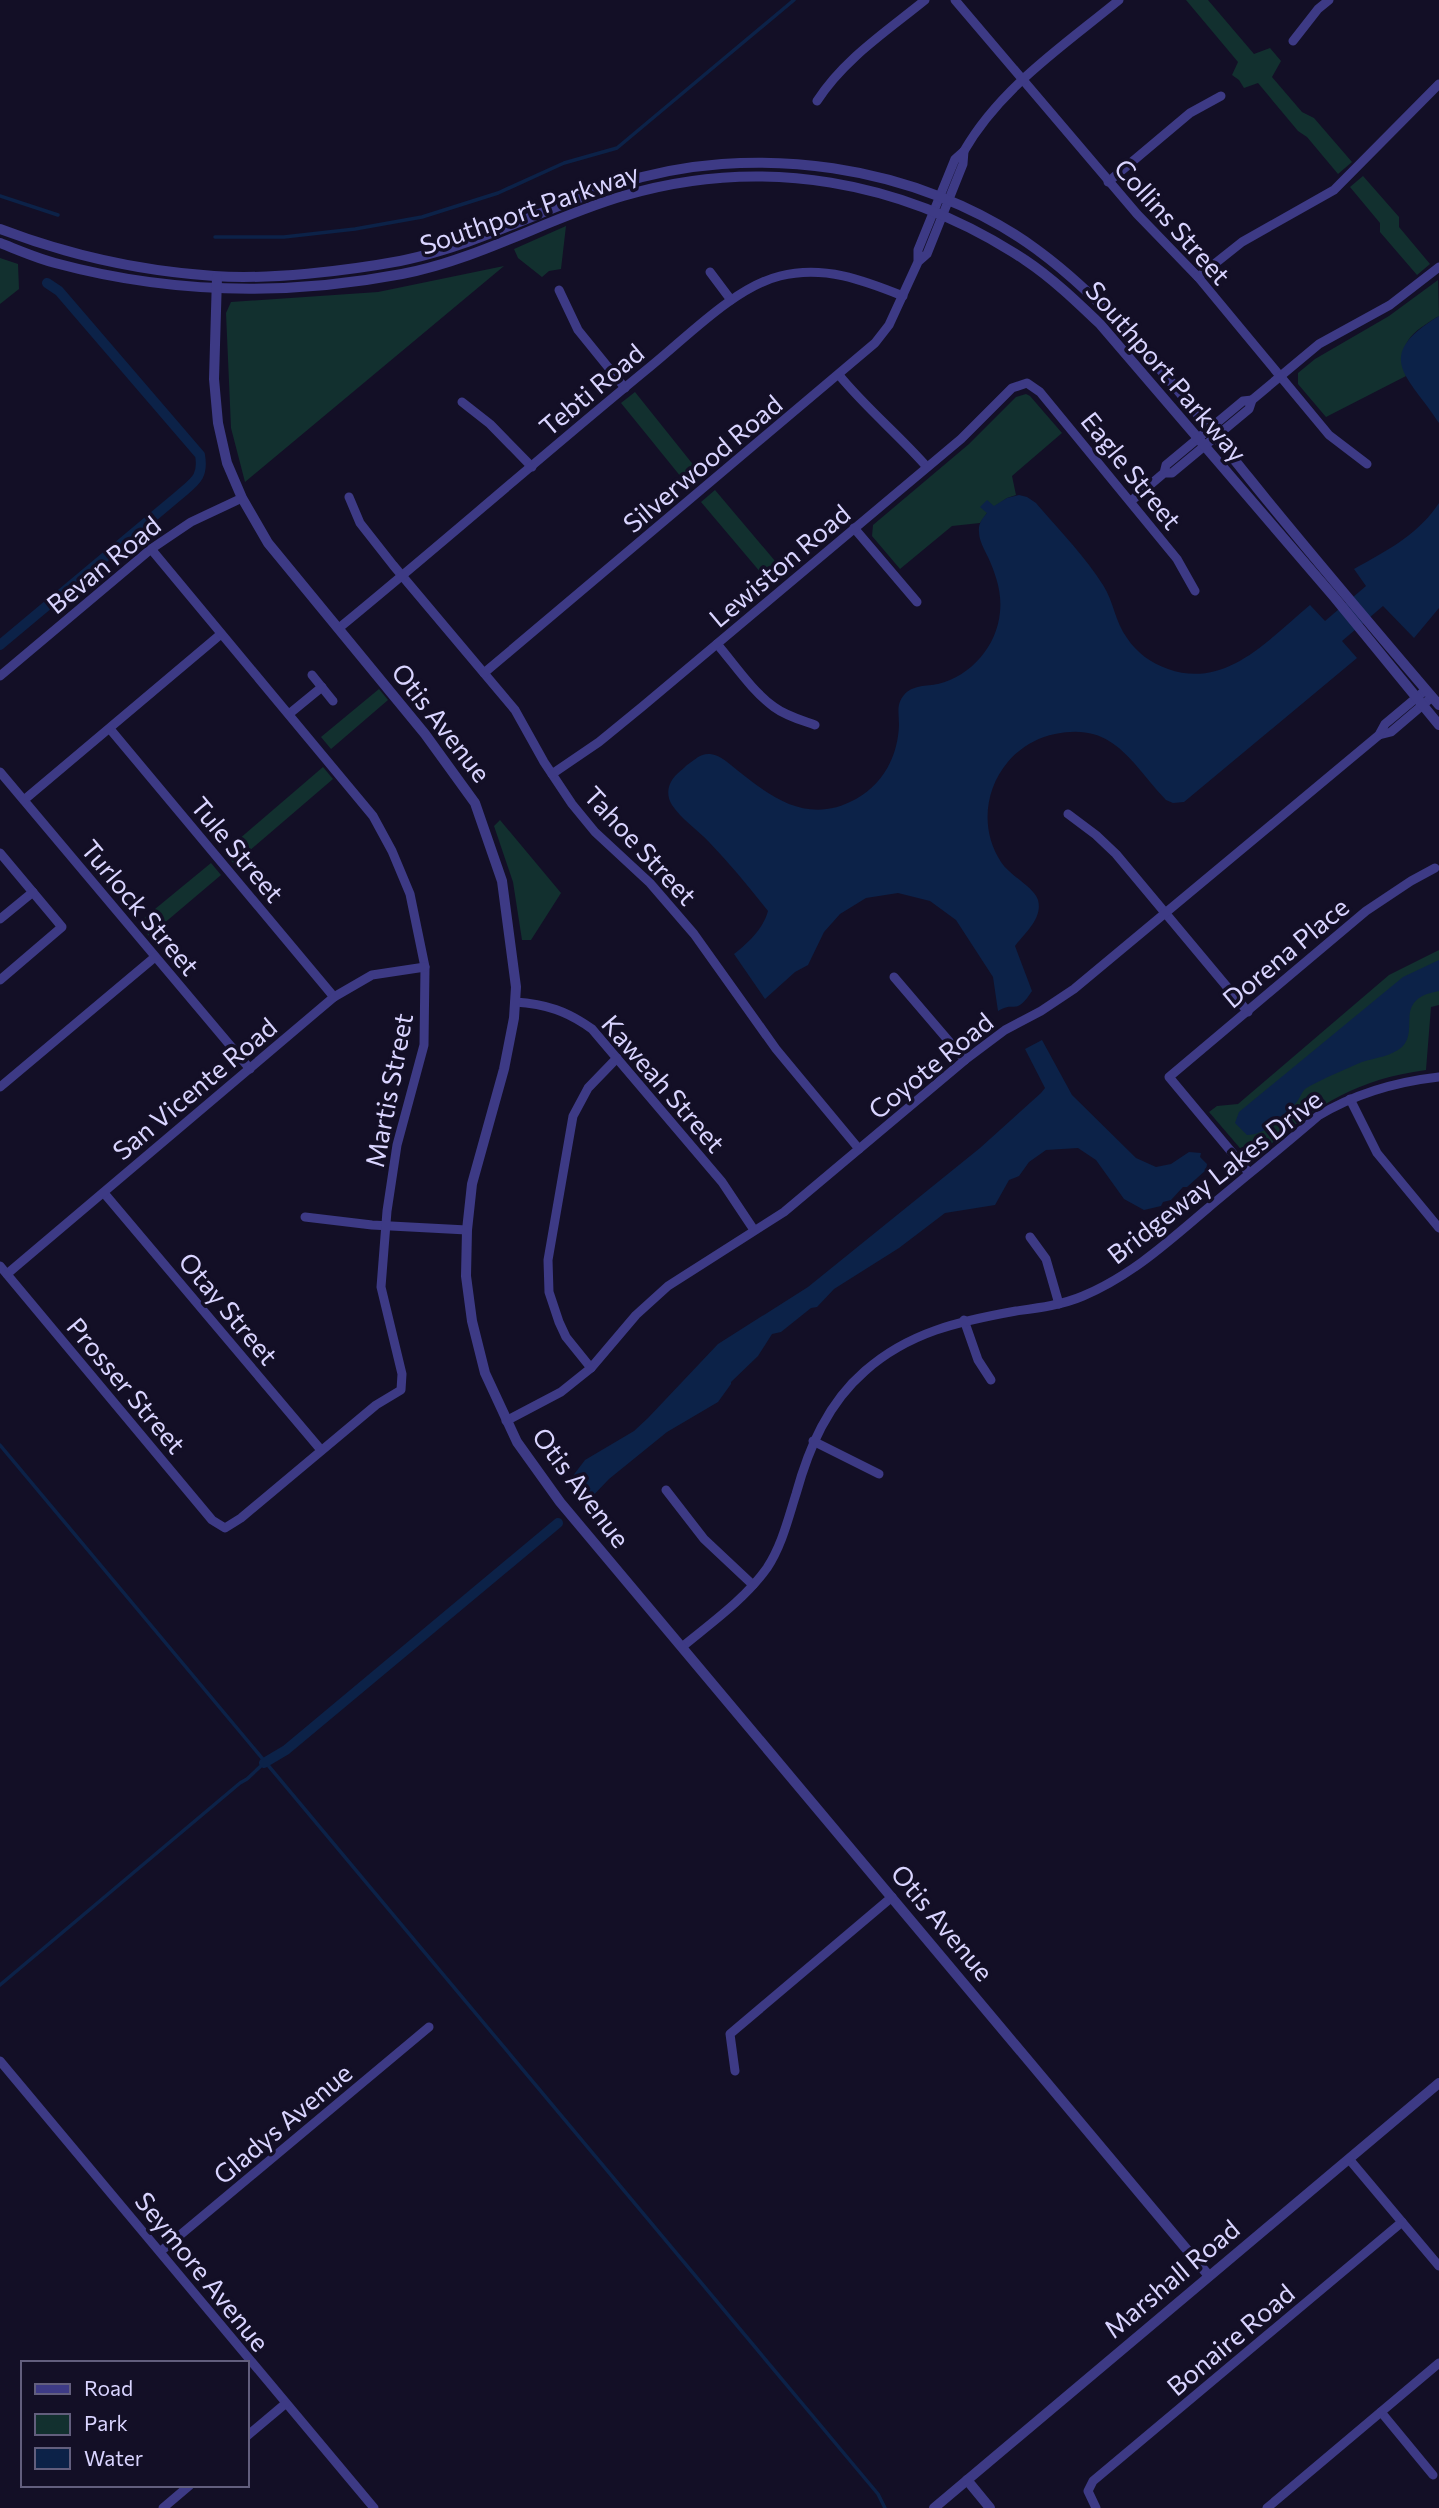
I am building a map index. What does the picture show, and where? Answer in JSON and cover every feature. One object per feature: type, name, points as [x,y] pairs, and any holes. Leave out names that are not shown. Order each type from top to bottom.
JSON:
[{"type":"street","points":[[817,101],[828,83],[845,65],[925,0]]},
{"type":"street","name":"Collins Street","points":[[955,0],[1108,182],[1198,277],[1329,435],[1367,464]]},
{"type":"street","name":"Silverwood Road","points":[[484,673],[875,343],[888,325],[918,262],[918,250],[944,199],[955,159],[964,151],[992,108],[1021,80],[1119,0]]},
{"type":"street","points":[[1293,41],[1318,9],[1329,0]]},
{"type":"street","points":[[1198,277],[1242,242],[1334,190],[1439,85]]},
{"type":"street","points":[[1108,182],[1191,113],[1221,96]]},
{"type":"street","name":"Southport Parkway","points":[[0,229],[57,250],[148,268],[217,276],[290,274],[401,261],[450,249],[618,184],[704,166],[799,164],[890,179],[944,199],[991,221],[1034,247],[1111,314],[1212,433],[1439,725]]},
{"type":"street","name":"Southport Parkway","points":[[0,243],[54,263],[145,282],[216,290],[278,288],[403,274],[466,257],[622,196],[705,179],[775,177],[845,183],[898,198],[962,223],[1025,260],[1063,288],[1100,324],[1200,443],[1338,595]]},
{"type":"street","points":[[1131,501],[1164,473],[1166,465],[1248,409],[1252,400],[1319,344],[1391,305],[1439,267]]},
{"type":"street","points":[[710,272],[731,300]]},
{"type":"street","name":"Tebti Road","points":[[339,628],[731,300],[758,284],[780,276],[816,272],[841,274],[903,296]]},
{"type":"street","name":"Otis Avenue","points":[[217,276],[214,379],[218,423],[228,463],[242,498],[268,543],[425,734],[475,803],[502,881],[515,1002],[504,1069],[472,1184],[466,1276],[472,1321],[485,1373],[506,1421],[529,1462],[560,1502],[1209,2276]]},
{"type":"street","points":[[559,290],[578,330],[625,388]]},
{"type":"street","points":[[839,375],[868,409],[892,429],[927,467]]},
{"type":"street","name":"Lewiston Road","points":[[552,774],[599,742],[717,644],[961,439],[1012,388],[1027,383]]},
{"type":"street","name":"Eagle Street","points":[[1027,383],[1040,392],[1131,501],[1177,559],[1195,591]]},
{"type":"street","points":[[463,402],[490,424],[532,467]]},
{"type":"street","name":"Tahoe Street","points":[[349,497],[360,523],[514,710],[572,804],[595,832],[650,883],[694,934],[776,1049],[859,1149]]},
{"type":"street","name":"Bevan Road","points":[[0,676],[151,549],[191,522],[242,498]]},
{"type":"street","points":[[854,528],[917,602]]},
{"type":"street","name":"Martis Street","points":[[151,549],[368,810],[388,843],[410,894],[425,967],[424,1045],[397,1145],[387,1211],[382,1287],[402,1374],[401,1390],[376,1405],[321,1450]]},
{"type":"street","points":[[24,800],[221,634]]},
{"type":"street","name":"Southport Parkway","points":[[1370,634],[1432,697]]},
{"type":"street","points":[[717,644],[753,687],[775,707],[791,717],[815,726]]},
{"type":"street","points":[[312,675],[333,701]]},
{"type":"street","points":[[289,714],[322,687]]},
{"type":"street","name":"Coyote Road","points":[[506,1421],[561,1392],[591,1368],[636,1315],[668,1286],[784,1212],[965,1060],[1005,1030],[1074,989],[1379,735],[1385,724],[1419,701],[1432,697]]},
{"type":"street","name":"Tule Street","points":[[110,729],[334,997]]},
{"type":"street","name":"Turlock Street","points":[[0,772],[250,1069]]},
{"type":"street","points":[[1068,814],[1116,854],[1248,1012]]},
{"type":"street","points":[[0,853],[62,927],[0,980]]},
{"type":"street","name":"Dorena Place","points":[[1249,1173],[1169,1077],[1366,911],[1436,868]]},
{"type":"street","points":[[0,919],[33,892]]},
{"type":"street","points":[[0,1087],[155,957]]},
{"type":"street","name":"San Vicente Road","points":[[7,1274],[334,997],[373,975],[425,967]]},
{"type":"street","points":[[894,977],[965,1060]]},
{"type":"street","name":"Kaweah Street","points":[[515,1002],[544,1006],[573,1015],[592,1029],[722,1182],[754,1230]]},
{"type":"street","points":[[591,1368],[566,1337],[559,1322],[549,1292],[548,1260],[573,1116],[588,1088],[617,1058]]},
{"type":"street","name":"Bridgeway Lakes Drive","points":[[682,1647],[753,1585],[767,1567],[777,1548],[813,1441],[845,1391],[866,1370],[896,1347],[934,1329],[964,1320],[1059,1304],[1082,1297],[1118,1280],[1151,1256],[1318,1116],[1350,1099],[1390,1084],[1439,1077]]},
{"type":"street","points":[[1350,1099],[1377,1153],[1439,1228]]},
{"type":"street","name":"Otay Street","points":[[104,1193],[321,1450]]},
{"type":"street","points":[[304,1217],[387,1226],[467,1230]]},
{"type":"street","points":[[1030,1237],[1046,1259],[1059,1304]]},
{"type":"street","name":"Prosser Street","points":[[0,1266],[212,1520],[225,1528],[241,1518],[321,1450]]},
{"type":"street","points":[[964,1320],[978,1360],[991,1380]]},
{"type":"street","points":[[813,1441],[879,1474]]},
{"type":"street","points":[[666,1490],[704,1539],[753,1585]]},
{"type":"street","points":[[735,2071],[730,2034],[892,1897]]},
{"type":"street","name":"Gladys Avenue","points":[[161,2251],[429,2027]]},
{"type":"street","name":"Seymore Avenue","points":[[0,2061],[374,2508]]},
{"type":"street","name":"Marshall Road","points":[[934,2508],[1439,2083]]},
{"type":"street","points":[[1349,2159],[1439,2266]]},
{"type":"street","name":"Bonaire Road","points":[[1096,2508],[1088,2491],[1093,2481],[1402,2222]]},
{"type":"street","points":[[1267,2508],[1280,2504],[1439,2363]]},
{"type":"street","points":[[248,2435],[285,2404]]},
{"type":"street","points":[[1381,2412],[1433,2475]]},
{"type":"street","points":[[967,2480],[990,2508]]},
{"type":"street","points":[[163,2508],[188,2487]]},
{"type":"green space","points":[[1186,0],[1208,0],[1254,54],[1270,48],[1281,61],[1272,77],[1302,112],[1314,118],[1352,162],[1338,174],[1258,83],[1244,88],[1232,75],[1238,62]]},
{"type":"green space","points":[[1363,176],[1399,217],[1399,227],[1430,264],[1417,275],[1380,232],[1380,223],[1350,187]]},
{"type":"green space","points":[[566,226],[561,269],[549,271],[542,277],[518,258],[514,249]]},
{"type":"green space","points":[[0,258],[18,264],[19,289],[0,304]]},
{"type":"green space","points":[[504,266],[245,482],[231,428],[226,313],[231,302],[378,292]]},
{"type":"green space","points":[[1438,280],[1439,316],[1414,333],[1405,347],[1403,355],[1406,376],[1326,417],[1298,384],[1298,373],[1315,359],[1389,316]]},
{"type":"green space","points":[[635,392],[703,477],[690,488],[621,403]]},
{"type":"green space","points":[[1026,394],[1062,433],[1012,476],[1016,495],[994,507],[987,501],[987,513],[980,523],[952,526],[900,569],[872,536],[873,525],[969,444],[1016,397]]},
{"type":"green space","points":[[715,490],[786,574],[772,586],[701,502]]},
{"type":"green space","points":[[379,689],[388,700],[331,749],[321,737]]},
{"type":"green space","points":[[323,767],[333,779],[234,864],[224,852]]},
{"type":"green space","points":[[500,820],[561,893],[531,940],[522,940],[513,882],[494,826]]},
{"type":"green space","points":[[211,863],[221,875],[149,936],[138,923]]},
{"type":"green space","points":[[1439,950],[1439,1005],[1431,1007],[1426,1070],[1377,1081],[1336,1098],[1299,1122],[1260,1153],[1253,1156],[1245,1154],[1209,1112],[1217,1106],[1238,1104],[1389,975]]},
{"type":"water","points":[[1439,316],[1439,423],[1408,379],[1402,367],[1401,355],[1406,343],[1418,330]]},
{"type":"water","points":[[1019,495],[1036,503],[1096,574],[1107,592],[1123,632],[1135,648],[1156,664],[1168,669],[1189,674],[1228,667],[1263,645],[1310,605],[1325,621],[1366,586],[1354,569],[1411,533],[1439,503],[1439,608],[1414,638],[1383,606],[1342,641],[1357,658],[1184,802],[1173,803],[1166,800],[1120,749],[1093,734],[1055,734],[1035,741],[1018,752],[1004,767],[994,784],[988,823],[992,843],[1001,862],[1038,900],[1036,919],[1015,946],[1032,991],[1022,1004],[998,1011],[993,977],[956,920],[930,901],[898,893],[866,898],[840,914],[824,932],[808,965],[795,972],[765,999],[734,954],[755,935],[768,911],[717,850],[676,810],[668,795],[671,781],[695,759],[710,754],[725,760],[778,799],[807,809],[823,810],[839,806],[866,793],[887,768],[896,748],[901,698],[915,688],[938,684],[961,674],[988,648],[998,625],[1000,597],[996,577],[980,538],[980,524],[987,513],[980,507],[987,500],[994,506]]},
{"type":"water","points":[[1439,960],[1439,991],[1425,995],[1411,1008],[1409,1032],[1402,1047],[1308,1087],[1285,1114],[1261,1132],[1247,1135],[1235,1123],[1239,1112],[1403,977]]},
{"type":"water","points":[[1042,1040],[1072,1095],[1136,1158],[1156,1167],[1171,1164],[1189,1152],[1201,1153],[1200,1157],[1207,1164],[1206,1170],[1171,1200],[1163,1202],[1161,1206],[1144,1210],[1124,1199],[1096,1160],[1078,1148],[1046,1150],[1029,1162],[1019,1176],[1009,1180],[995,1205],[945,1213],[899,1248],[834,1289],[817,1307],[811,1308],[781,1332],[772,1334],[758,1356],[731,1382],[718,1402],[667,1432],[609,1479],[587,1502],[569,1481],[585,1460],[634,1431],[718,1344],[808,1287],[980,1148],[1041,1093],[1045,1088],[1025,1049]]},
{"type":"waterway","points":[[215,237],[284,237],[355,229],[422,217],[498,193],[564,163],[617,148],[794,0]]},
{"type":"waterway","points":[[0,196],[58,215]]},
{"type":"waterway","points":[[0,645],[189,487],[201,469],[200,455],[59,291],[47,283]]},
{"type":"waterway","points":[[0,1445],[878,2494],[885,2508]]},
{"type":"waterway","points":[[264,1763],[286,1750],[558,1523]]},
{"type":"waterway","points":[[0,1985],[264,1763]]}]
